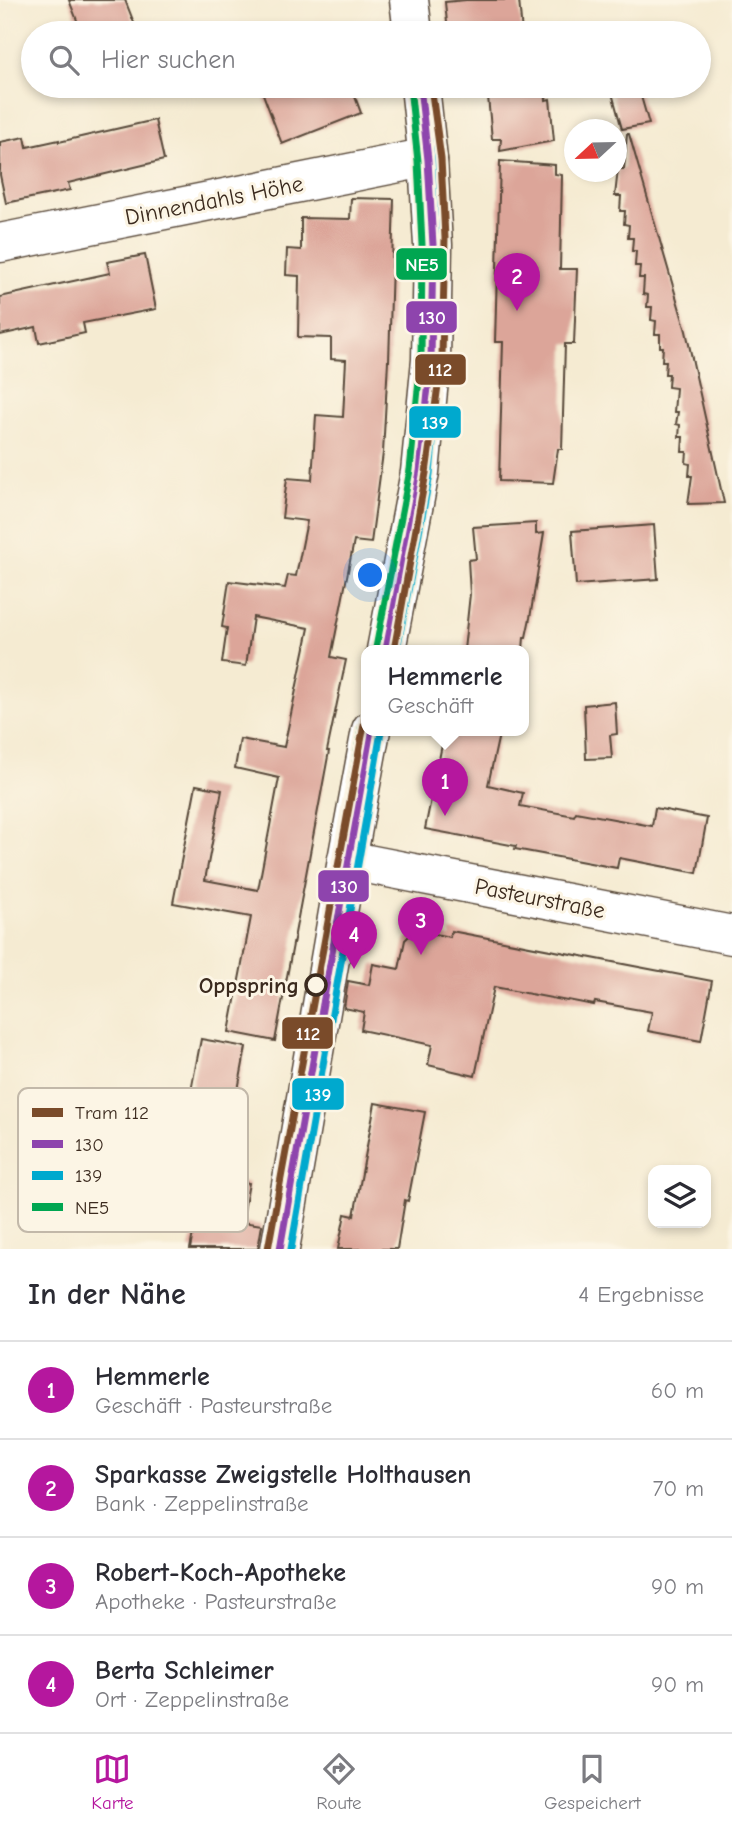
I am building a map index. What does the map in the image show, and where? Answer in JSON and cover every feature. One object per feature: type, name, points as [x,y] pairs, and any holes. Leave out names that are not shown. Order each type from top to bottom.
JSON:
[{"type":"main road","points":[[409,0],[412,21]]},
{"type":"main road","points":[[387,645],[420,472],[431,360],[433,245],[421,98]]},
{"type":"main road","name":"Dinnendahls Höhe","points":[[0,243],[419,159],[428,160]]},
{"type":"main road","points":[[280,1249],[370,736]]},
{"type":"main road","name":"Pasteurstraße","points":[[347,860],[732,935]]},
{"type":"building","points":[[69,0],[125,0],[133,21],[77,21]]},
{"type":"building","points":[[519,0],[521,21],[447,21],[445,2]]},
{"type":"building","points":[[265,98],[355,98],[361,113],[282,144]]},
{"type":"building","points":[[488,98],[550,99],[554,141],[500,151],[501,139],[492,139]]},
{"type":"building","points":[[613,98],[641,98],[649,124],[627,128],[627,119],[619,119]]},
{"type":"building","points":[[155,120],[164,160],[68,183],[70,190],[6,203],[0,175],[0,142],[25,137],[27,147]]},
{"type":"building","points":[[629,134],[686,331],[724,503],[688,504],[692,476],[689,476],[690,464],[686,463],[687,452],[682,452],[683,437],[679,437],[680,425],[676,424],[676,388],[668,387],[669,374],[665,374],[666,361],[662,361],[660,334],[655,334],[656,321],[651,320],[652,307],[647,307],[648,295],[643,294],[644,278],[639,278],[640,266],[635,266],[633,238],[628,238],[629,225],[624,224],[625,211],[620,211],[621,196],[615,196],[617,182],[627,182]]},
{"type":"building","points":[[500,161],[555,165],[555,174],[562,175],[560,269],[577,269],[574,344],[565,344],[562,449],[558,449],[553,483],[499,481],[503,342],[495,342]]},
{"type":"building","points":[[351,198],[394,199],[383,453],[371,543],[354,541],[331,657],[346,660],[275,1041],[229,1032],[251,917],[173,903],[196,785],[222,790],[205,880],[258,890],[279,778],[235,768],[240,739],[284,747],[309,628],[253,617],[246,666],[222,663],[227,628],[222,627],[229,581],[285,588],[288,575],[296,576],[307,521],[282,518],[287,478],[312,480],[316,415],[343,417],[346,360],[331,359],[331,338],[298,337],[299,276],[286,275],[287,249],[301,250],[301,218],[350,219]]},
{"type":"building","points":[[145,255],[156,309],[83,323],[85,333],[39,343],[36,327],[0,335],[0,297],[110,273],[107,262]]},
{"type":"building","points":[[536,523],[536,534],[544,533],[523,645],[465,645],[470,594],[468,560],[476,559],[473,527]]},
{"type":"building","points":[[654,525],[658,579],[576,585],[572,531]]},
{"type":"building","points":[[615,702],[617,734],[610,735],[612,758],[586,759],[584,705]]},
{"type":"building","points":[[444,736],[499,736],[488,785],[523,793],[520,806],[574,816],[576,812],[652,826],[655,808],[707,818],[697,873],[619,858],[617,868],[425,829]]},
{"type":"building","points":[[420,931],[450,937],[451,931],[712,981],[701,1041],[648,1031],[652,1012],[595,1002],[594,1005],[567,1001],[494,987],[475,1076],[428,1065],[432,1045],[361,1030],[364,1012],[344,1008],[348,981],[369,985],[373,964],[399,969],[405,940]]},
{"type":"building","points":[[201,1039],[246,1047],[238,1088],[192,1088]]},
{"type":"building","points":[[375,1103],[425,1112],[397,1249],[338,1249],[345,1214],[354,1216]]},
{"type":"building","points":[[248,1223],[262,1225],[258,1249],[190,1249],[193,1232],[248,1232]]},
{"type":"tram line","name":"112","points":[[395,645],[426,473],[442,356],[445,238],[441,159],[433,98]]},
{"type":"tram line","name":"112","points":[[268,1249],[362,736]]},
{"type":"transit line","name":"NE5","points":[[377,645],[410,470],[421,359],[422,245],[418,161],[411,98]]},
{"type":"transit line","name":"130","points":[[387,645],[420,472],[431,360],[433,245],[421,98]]},
{"type":"transit line","name":"139","points":[[398,645],[430,474],[441,361],[443,244],[432,98]]},
{"type":"transit line","name":"NE5","points":[[270,1247],[361,728]]},
{"type":"transit line","name":"130","points":[[280,1249],[370,736]]},
{"type":"transit line","name":"139","points":[[291,1249],[380,736]]},
{"type":"place","name":"Sparkasse Zweigstelle Holthausen","points":[[517,311]]},
{"type":"place","name":"Hemmerle","points":[[445,816]]},
{"type":"place","name":"Robert-Koch-Apotheke","points":[[421,955]]},
{"type":"place","name":"Berta Schleimer","points":[[354,969]]},
{"type":"place","name":"Oppspring","points":[[316,985]]}]
